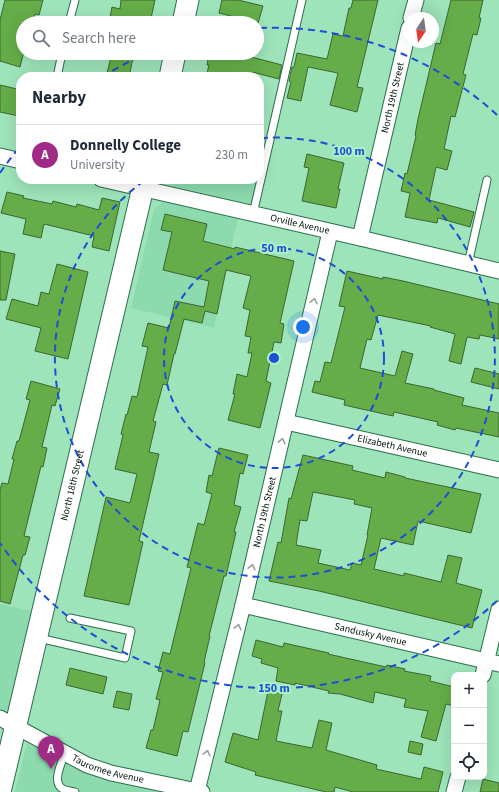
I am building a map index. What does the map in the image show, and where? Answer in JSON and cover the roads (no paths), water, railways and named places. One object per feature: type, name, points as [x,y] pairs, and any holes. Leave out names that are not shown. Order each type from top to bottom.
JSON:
[{"type":"main road","points":[[185,16],[188,0]]},
{"type":"main road","points":[[171,72],[174,60]]},
{"type":"main road","name":"North 18th Street","points":[[0,792],[8,722],[36,638],[144,184]]},
{"type":"street","points":[[413,12],[416,0]]},
{"type":"street","name":"North 19th Street","points":[[360,238],[404,48]]},
{"type":"street","points":[[0,156],[16,160]]},
{"type":"street","name":"Orville Avenue","points":[[144,184],[253,214],[499,271]]},
{"type":"street","name":"North 19th Street","points":[[199,792],[330,232]]},
{"type":"street","name":"Elizabeth Avenue","points":[[286,422],[499,470]]},
{"type":"street","name":"Sandusky Avenue","points":[[243,605],[490,666]]},
{"type":"street","points":[[490,666],[499,609]]},
{"type":"street","name":"Tauromee Avenue","points":[[8,722],[87,765],[199,792]]},
{"type":"street","points":[[454,792],[457,780]]},
{"type":"lane","points":[[71,16],[75,0]]},
{"type":"lane","points":[[264,166],[302,0]]},
{"type":"lane","points":[[58,72],[61,60]]},
{"type":"lane","points":[[468,264],[487,180]]},
{"type":"lane","points":[[253,214],[260,184]]},
{"type":"lane","points":[[36,638],[125,658],[130,631],[70,618]]},
{"type":"lane","points":[[65,753],[58,773],[58,782],[60,787],[75,792]]},
{"type":"place","name":"Donnelly College","points":[[51,769]]}]
